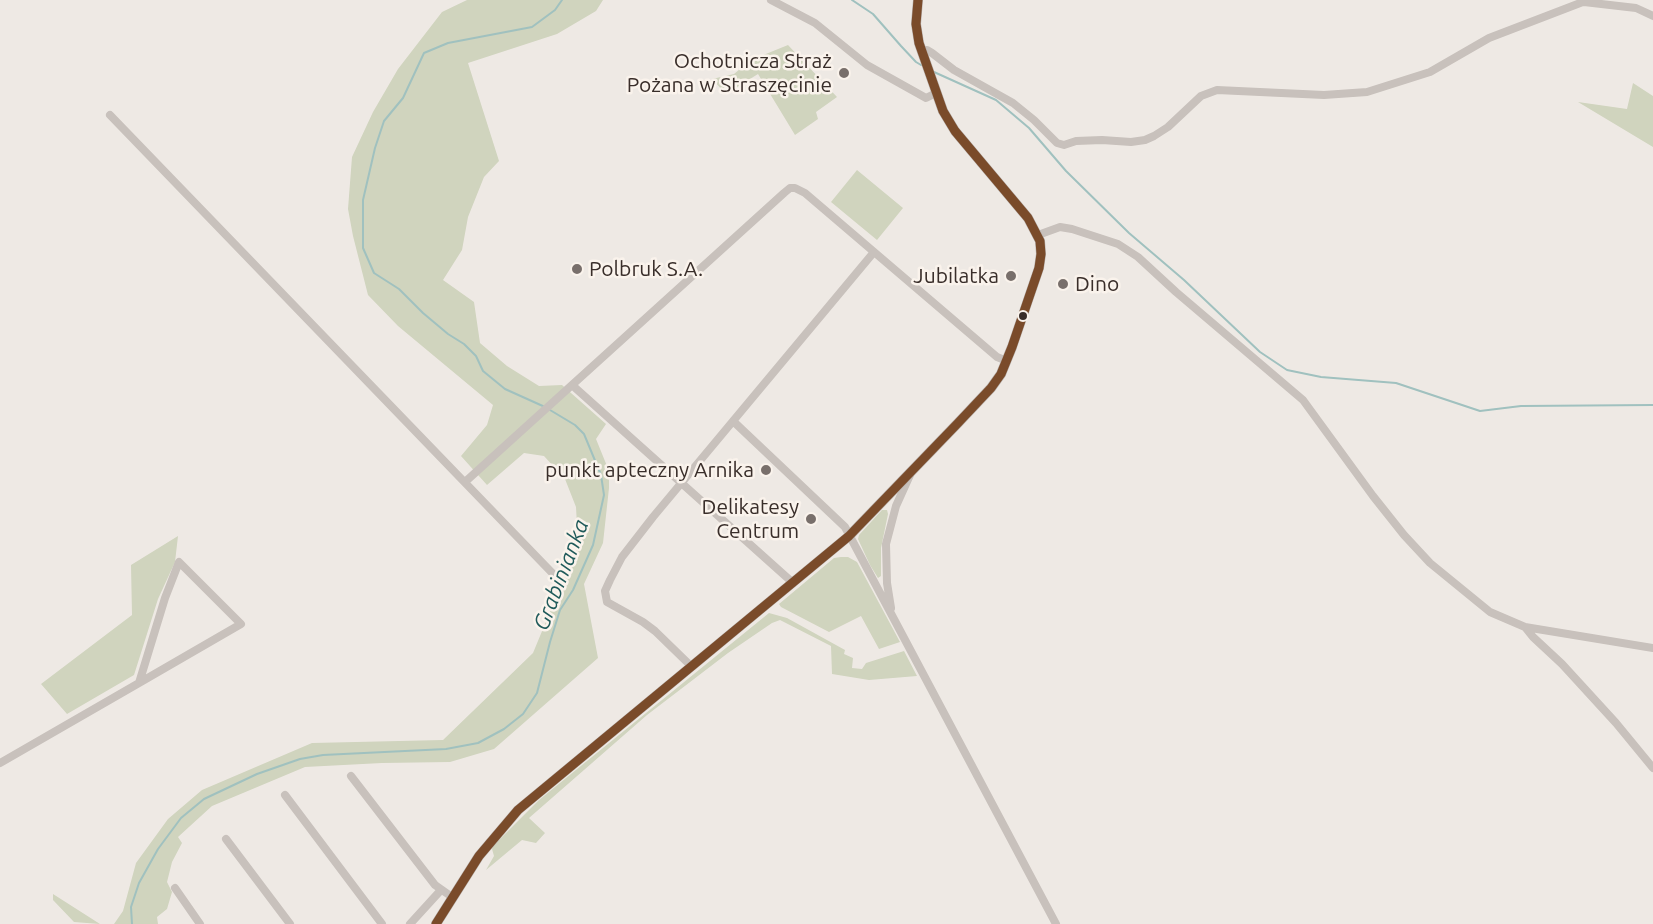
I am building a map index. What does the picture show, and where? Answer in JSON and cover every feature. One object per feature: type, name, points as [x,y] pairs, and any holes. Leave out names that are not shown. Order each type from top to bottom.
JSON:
[{"type":"street","points":[[771,0],[815,23],[867,65],[926,98],[935,92]]},
{"type":"street","points":[[436,924],[478,856],[518,810],[849,536],[991,388],[1001,374],[1039,268],[1041,254],[1038,235],[1018,206],[955,131],[943,111],[922,55],[916,30],[918,0]]},
{"type":"street","points":[[922,55],[927,50],[954,70],[1013,103],[1057,143],[1064,145],[1076,141],[1102,140],[1131,142],[1154,136],[1168,127],[1201,96],[1217,90],[1324,95],[1367,92],[1430,72],[1489,38],[1586,1],[1636,8],[1653,16]]},
{"type":"street","points":[[110,115],[559,580]]},
{"type":"street","points":[[465,482],[790,188],[801,189],[997,357],[1007,361]]},
{"type":"street","points":[[1038,235],[1060,227],[1118,244],[1138,257],[1303,400],[1404,535],[1430,563],[1490,612],[1525,627],[1653,648]]},
{"type":"street","points":[[691,666],[656,631],[612,606],[605,597],[610,580],[622,557],[874,252]]},
{"type":"street","points":[[572,385],[792,582]]},
{"type":"street","points":[[733,421],[845,527],[1056,924]]},
{"type":"street","points":[[893,615],[887,583],[886,544],[896,506],[911,472]]},
{"type":"street","points":[[0,764],[139,684],[241,624],[179,562],[165,598],[139,684]]},
{"type":"street","points":[[1525,627],[1616,723],[1653,768]]},
{"type":"street","points":[[351,776],[441,890],[452,897]]},
{"type":"street","points":[[285,795],[382,924]]},
{"type":"street","points":[[226,839],[290,924]]},
{"type":"street","points":[[175,888],[200,924]]},
{"type":"street","points":[[410,924],[441,890]]},
{"type":"green space","points":[[467,0],[603,0],[596,11],[557,34],[468,63],[499,161],[484,177],[468,217],[462,250],[443,280],[474,302],[480,343],[507,366],[539,386],[562,385],[606,424],[596,439],[609,471],[603,543],[584,584],[598,658],[494,749],[450,762],[305,767],[212,806],[178,837],[182,843],[172,862],[167,882],[172,892],[167,909],[157,917],[158,924],[114,924],[123,911],[136,863],[168,819],[202,790],[312,743],[443,740],[533,653],[578,544],[576,507],[565,479],[544,456],[524,453],[487,485],[461,456],[487,425],[493,405],[398,326],[368,295],[353,236],[348,209],[352,157],[373,112],[398,69],[442,12]]},
{"type":"green space","points":[[788,45],[837,97],[816,112],[818,119],[795,135],[758,74],[726,94],[712,79],[734,74],[751,60]]},
{"type":"green space","points":[[1633,83],[1653,96],[1653,147],[1578,102],[1627,109]]},
{"type":"green space","points":[[857,170],[903,208],[877,240],[831,202]]},
{"type":"green space","points":[[882,510],[887,510],[888,514],[881,548],[881,576],[878,578],[858,539]]},
{"type":"green space","points":[[178,536],[175,562],[158,599],[134,675],[67,714],[41,684],[132,615],[131,565]]},
{"type":"green space","points":[[848,557],[857,562],[900,642],[879,649],[861,616],[829,632],[781,607],[779,604],[834,558]]},
{"type":"green space","points":[[769,613],[787,618],[845,650],[844,654],[853,658],[852,668],[862,669],[866,663],[904,651],[917,676],[869,680],[832,674],[831,646],[780,620],[772,623],[728,653],[647,715],[529,818],[545,833],[536,843],[522,840],[486,870],[494,856],[493,846],[539,800]]},
{"type":"green space","points":[[53,894],[100,924],[74,922],[53,900]]},
{"type":"waterway","name":"Grabinianka","points":[[545,407],[505,389],[483,371],[476,356],[464,344],[423,313],[399,289],[374,273],[363,248],[363,200],[384,121],[403,98],[424,53],[448,43],[532,27],[555,10],[562,0]]},
{"type":"waterway","points":[[852,0],[873,14],[921,65]]},
{"type":"waterway","points":[[934,72],[996,100],[1029,128],[1066,171],[1129,233],[1184,280],[1260,352],[1287,370],[1321,377],[1396,383],[1480,411],[1521,406],[1653,405]]},
{"type":"waterway","name":"Grabinianka","points":[[132,924],[131,907],[139,883],[158,849],[181,818],[204,799],[257,774],[300,759],[323,755],[446,749],[478,743],[504,729],[523,714],[537,693],[560,610],[573,590],[593,545],[604,495],[601,475],[584,434],[575,425],[550,410]]},
{"type":"transit line","points":[[436,924],[479,856],[518,810],[849,536],[991,388],[1001,374],[1039,268],[1040,241],[1028,218],[955,131],[943,111],[919,43],[916,24],[918,0]]},
{"type":"place","name":"Ochotnicza Straż Pożana w Straszęcinie","points":[[844,73]]},
{"type":"place","name":"Polbruk S.A.","points":[[577,269]]},
{"type":"place","name":"Jubilatka","points":[[1011,276]]},
{"type":"place","name":"Dino","points":[[1063,284]]},
{"type":"place","name":"punkt apteczny Arnika","points":[[766,470]]},
{"type":"place","name":"Delikatesy Centrum","points":[[811,519]]}]
